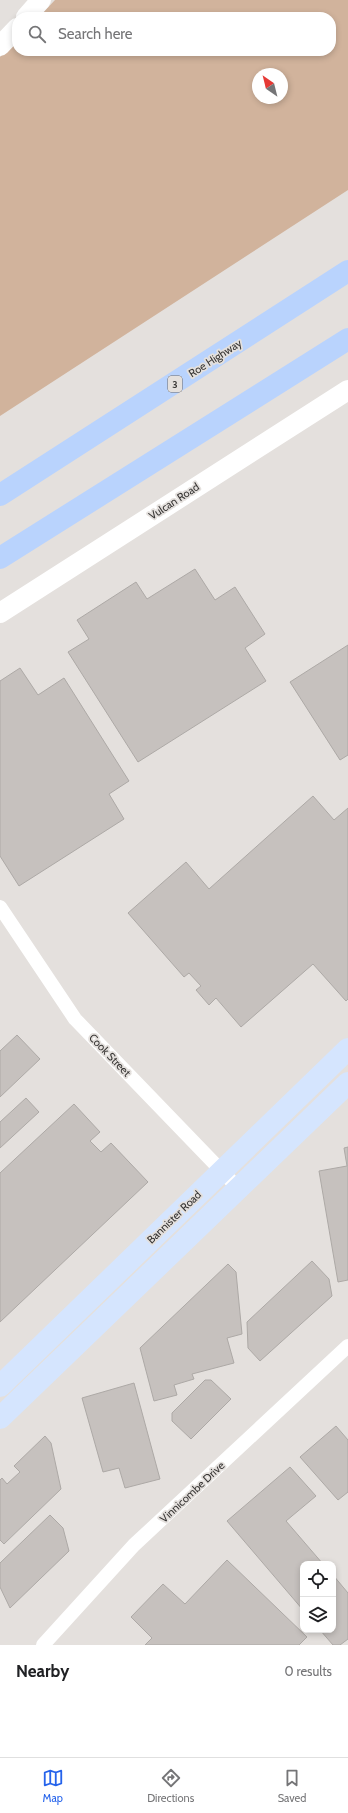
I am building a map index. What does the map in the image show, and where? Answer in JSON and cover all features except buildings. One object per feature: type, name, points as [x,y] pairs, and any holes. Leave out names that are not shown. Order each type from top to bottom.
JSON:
[{"type":"highway","name":"Roe Highway","points":[[0,495],[348,271]]},
{"type":"highway","points":[[0,558],[348,339]]},
{"type":"main road","name":"Bannister Road","points":[[0,1386],[348,1049]]},
{"type":"main road","points":[[0,1418],[348,1083]]},
{"type":"street","points":[[31,12],[42,0]]},
{"type":"street","points":[[0,46],[12,33]]},
{"type":"street","name":"Vulcan Road","points":[[0,613],[348,390]]},
{"type":"street","name":"Cook Street","points":[[0,907],[75,1019],[239,1189]]},
{"type":"street","name":"Vinnicombe Drive","points":[[43,1645],[134,1546],[348,1346]]},
{"type":"shaded area","points":[[55,0],[348,0],[348,190],[0,416],[0,57],[12,45],[12,56],[336,56],[336,12],[44,12]]}]
